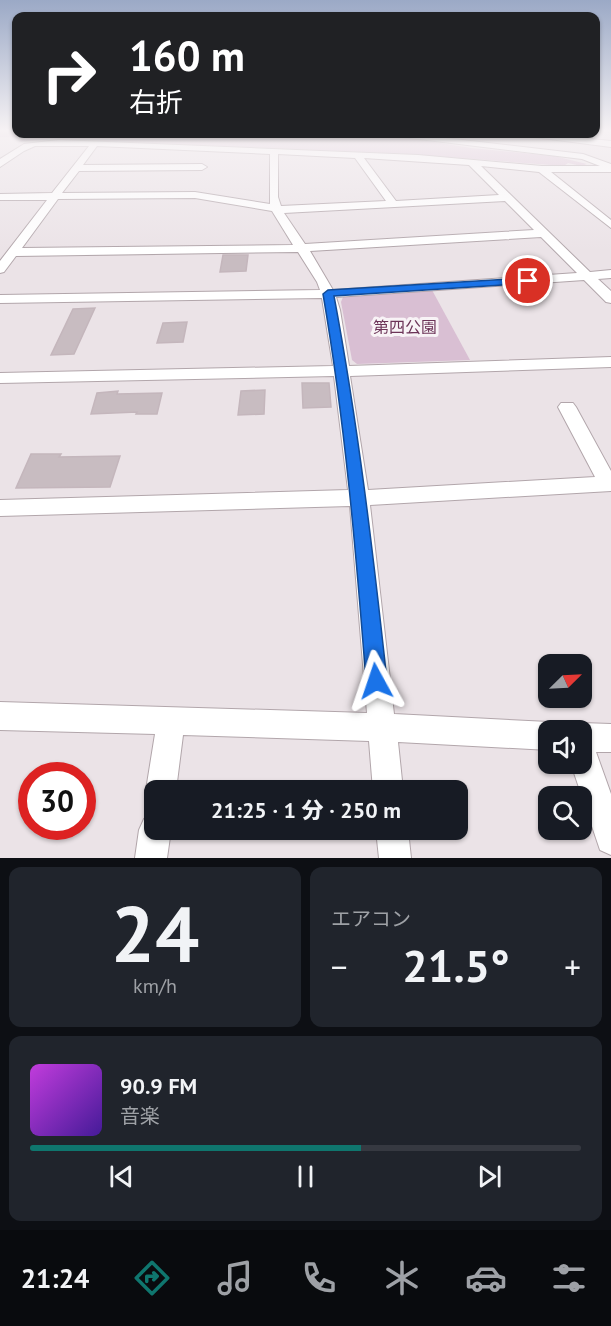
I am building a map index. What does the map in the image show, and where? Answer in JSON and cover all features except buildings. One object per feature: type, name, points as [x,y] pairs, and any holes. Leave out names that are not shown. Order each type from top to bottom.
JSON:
[{"type":"street","points":[[0,269],[75,170]]},
{"type":"street","points":[[95,170],[198,181],[276,209],[506,198]]},
{"type":"street","points":[[198,181],[201,170]]},
{"type":"street","points":[[274,170],[273,197],[276,209],[316,267],[328,294],[342,371],[359,498],[387,780]]},
{"type":"street","points":[[368,170],[393,204]]},
{"type":"street","points":[[479,170],[611,299]]},
{"type":"street","points":[[543,170],[611,225]]},
{"type":"street","points":[[0,197],[56,196],[198,181]]},
{"type":"street","points":[[14,252],[301,248],[544,233]]},
{"type":"street","points":[[0,299],[328,294],[611,274]]},
{"type":"street","points":[[0,378],[342,371],[611,362]]},
{"type":"street","points":[[0,508],[359,498],[610,484],[567,407]]},
{"type":"street","points":[[0,716],[538,735]]},
{"type":"street","points":[[162,780],[171,722]]},
{"type":"street","points":[[592,737],[611,738]]},
{"type":"street","points":[[589,774],[611,839]]},
{"type":"street","points":[[151,858],[154,840]]},
{"type":"street","points":[[393,840],[395,858]]},
{"type":"green space","name":"第四公園","points":[[432,290],[470,360],[357,364],[352,360],[341,302],[343,297]]},
{"type":"route","points":[[376,681],[359,498],[333,310],[328,294],[528,281]]}]
